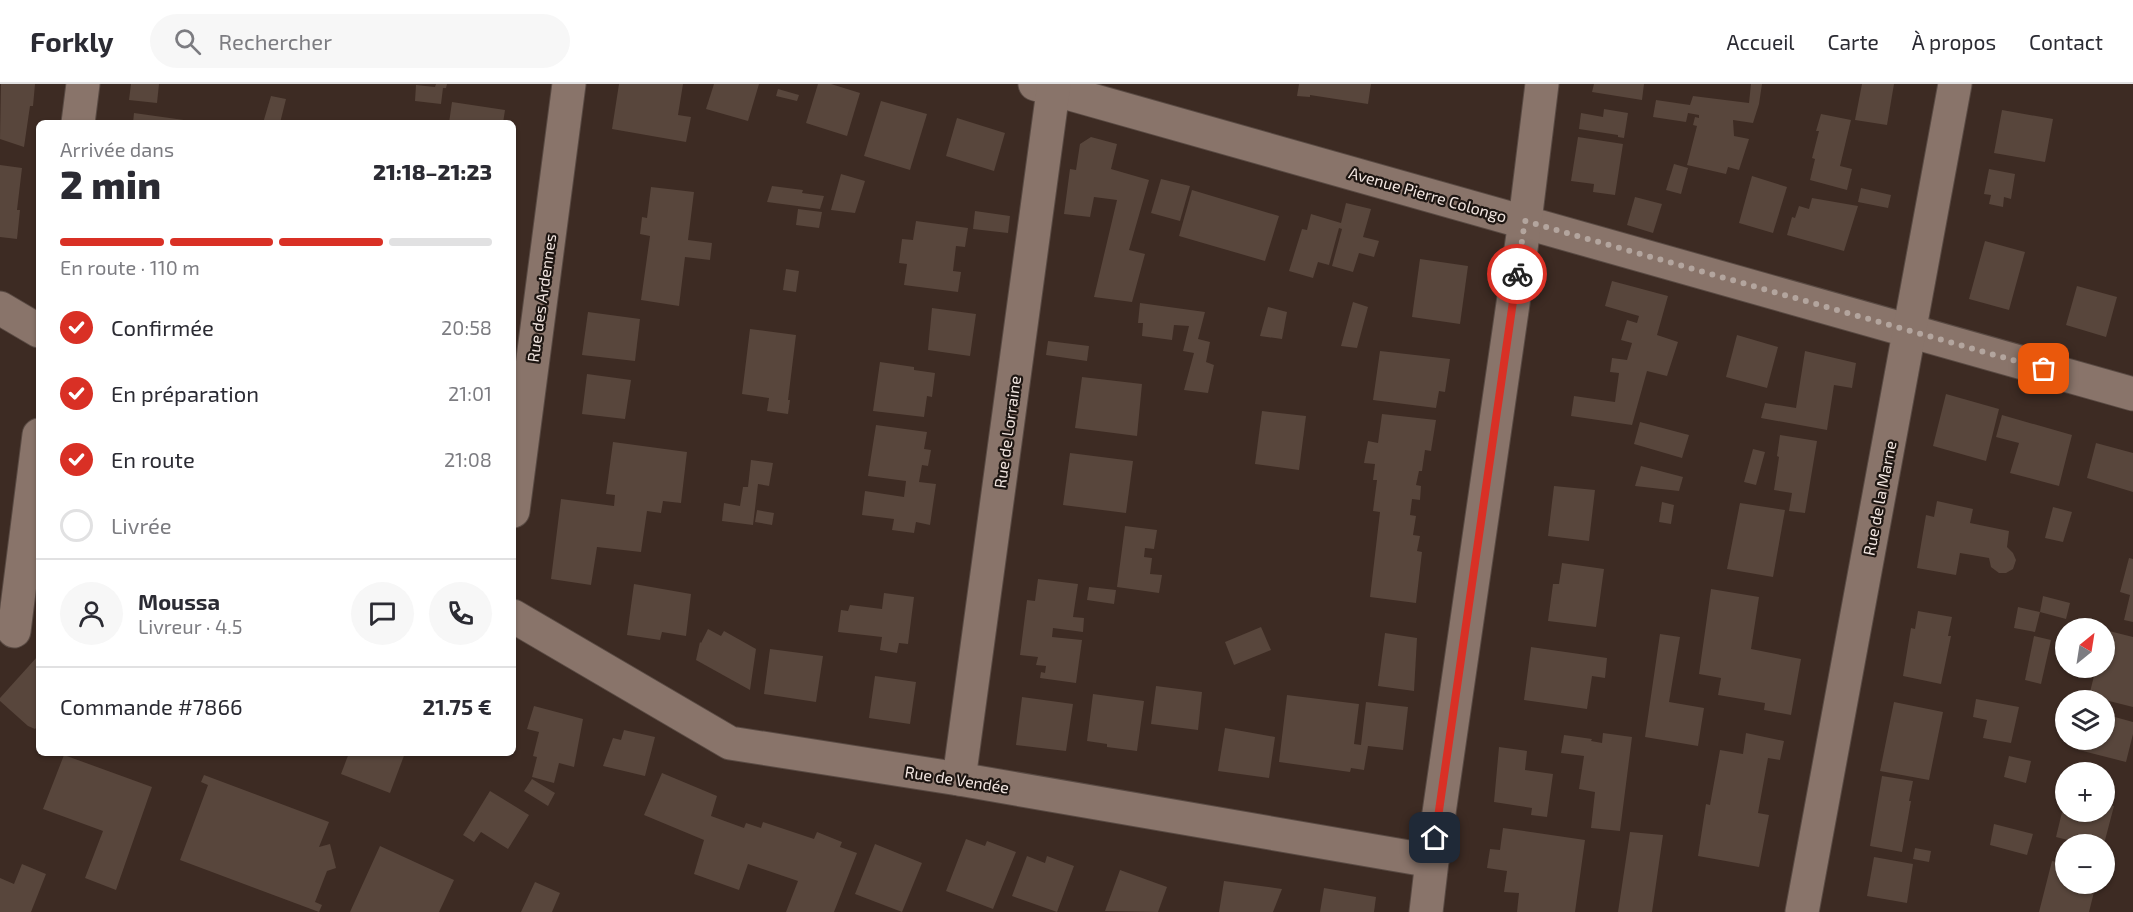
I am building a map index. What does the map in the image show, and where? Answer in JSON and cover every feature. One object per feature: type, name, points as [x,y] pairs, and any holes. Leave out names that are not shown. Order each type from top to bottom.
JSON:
[{"type":"street","points":[[78,120],[83,84]]},
{"type":"street","name":"Rue des Ardennes","points":[[516,488],[569,84]]},
{"type":"street","points":[[1426,912],[1525,221],[1542,84]]},
{"type":"street","name":"Rue de la Marne","points":[[1802,912],[1955,84]]},
{"type":"street","name":"Avenue Pierre Colongo","points":[[1048,86],[2133,394]]},
{"type":"street","name":"Rue de Lorraine","points":[[959,779],[1048,86]]},
{"type":"street","points":[[0,308],[36,329]]},
{"type":"street","points":[[14,631],[36,459]]},
{"type":"street","name":"Rue de Vendée","points":[[516,618],[730,743],[959,779],[1432,861]]},
{"type":"building","points":[[1,84],[35,84],[33,106],[30,106],[24,147],[0,139]]},
{"type":"building","points":[[131,84],[159,84],[157,103],[129,100]]},
{"type":"building","points":[[436,84],[447,84],[446,88],[443,88],[441,104],[415,101],[416,85],[435,87]]},
{"type":"building","points":[[619,84],[683,84],[678,115],[691,117],[686,142],[612,129]]},
{"type":"building","points":[[714,84],[759,84],[748,121],[706,109]]},
{"type":"building","points":[[818,84],[831,84],[860,93],[847,136],[806,123]]},
{"type":"building","points":[[1299,84],[1371,84],[1368,104],[1310,95],[1310,97],[1297,96]]},
{"type":"building","points":[[1594,84],[1644,84],[1642,100],[1592,92]]},
{"type":"building","points":[[1751,84],[1762,84],[1753,123],[1733,120],[1734,136],[1749,139],[1739,170],[1728,167],[1726,174],[1687,165],[1697,126],[1693,125],[1695,117],[1699,118],[1699,115],[1688,113],[1686,122],[1653,117],[1656,100],[1690,105],[1693,96],[1749,103]]},
{"type":"building","points":[[1862,84],[1894,84],[1887,125],[1855,120]]},
{"type":"building","points":[[778,89],[799,95],[797,101],[776,96]]},
{"type":"building","points":[[271,96],[286,99],[281,120],[264,120]]},
{"type":"building","points":[[881,101],[927,114],[910,170],[864,156]]},
{"type":"building","points":[[452,102],[505,110],[503,120],[449,120]]},
{"type":"building","points":[[1604,109],[1628,113],[1624,138],[1579,129],[1581,113],[1603,117]]},
{"type":"building","points":[[2002,110],[2053,119],[2045,162],[1994,153]]},
{"type":"building","points":[[134,113],[184,120],[133,120]]},
{"type":"building","points":[[1821,114],[1851,120],[1840,166],[1852,169],[1847,190],[1810,180],[1815,159],[1812,158],[1819,131],[1816,131]]},
{"type":"building","points":[[957,118],[1005,133],[994,171],[946,156]]},
{"type":"building","points":[[1091,137],[1117,144],[1111,169],[1149,180],[1129,250],[1145,254],[1132,302],[1094,297],[1117,200],[1094,197],[1090,217],[1064,214],[1070,169],[1076,170],[1080,144]]},
{"type":"building","points":[[1578,137],[1623,144],[1615,195],[1593,192],[1594,184],[1571,181]]},
{"type":"building","points":[[1674,164],[1688,168],[1681,194],[1666,190]]},
{"type":"building","points":[[0,165],[22,168],[17,210],[20,210],[17,239],[0,237]]},
{"type":"building","points":[[1989,169],[2015,174],[2011,199],[2004,197],[2003,207],[1989,204],[1991,195],[1984,194]]},
{"type":"building","points":[[841,174],[865,181],[855,213],[831,210]]},
{"type":"building","points":[[1752,176],[1787,187],[1773,233],[1739,223]]},
{"type":"building","points":[[1161,179],[1190,186],[1180,221],[1151,213]]},
{"type":"building","points":[[772,186],[803,190],[802,193],[824,196],[820,209],[767,202]]},
{"type":"building","points":[[651,187],[694,192],[688,240],[712,243],[710,260],[685,257],[679,306],[641,300],[650,236],[640,234],[642,217],[647,218]]},
{"type":"building","points":[[1861,188],[1891,195],[1888,208],[1858,202]]},
{"type":"building","points":[[1192,190],[1279,216],[1265,261],[1179,236]]},
{"type":"building","points":[[1635,197],[1662,204],[1653,233],[1627,225]]},
{"type":"building","points":[[1812,198],[1858,206],[1844,251],[1787,235],[1792,217],[1795,218],[1799,206],[1809,209]]},
{"type":"building","points":[[1346,203],[1371,209],[1363,237],[1379,241],[1374,257],[1359,253],[1353,272],[1332,266],[1342,229],[1339,228],[1329,265],[1318,262],[1313,278],[1289,271],[1302,229],[1307,230],[1311,214],[1341,223]]},
{"type":"building","points":[[798,209],[822,212],[819,228],[796,225]]},
{"type":"building","points":[[975,211],[1010,216],[1008,233],[973,229]]},
{"type":"building","points":[[916,221],[968,228],[965,247],[956,246],[953,271],[961,272],[958,292],[904,285],[907,264],[899,263],[902,239],[913,240]]},
{"type":"building","points":[[1985,241],[2025,252],[2009,310],[1969,299]]},
{"type":"building","points":[[1420,259],[1468,266],[1460,324],[1412,317]]},
{"type":"building","points":[[786,269],[799,271],[796,292],[783,290]]},
{"type":"building","points":[[1612,281],[1668,296],[1657,335],[1678,342],[1667,376],[1647,371],[1632,425],[1571,416],[1574,396],[1615,402],[1619,373],[1610,372],[1612,358],[1627,360],[1632,343],[1621,340],[1627,320],[1637,323],[1639,316],[1605,306]]},
{"type":"building","points":[[2077,286],[2117,297],[2106,337],[2066,325]]},
{"type":"building","points":[[1353,302],[1368,307],[1357,348],[1341,346]]},
{"type":"building","points":[[1140,303],[1205,312],[1198,339],[1210,342],[1206,362],[1214,365],[1208,393],[1184,390],[1194,353],[1183,351],[1189,326],[1174,325],[1172,340],[1142,336],[1143,323],[1138,323]]},
{"type":"building","points":[[1268,307],[1287,312],[1282,339],[1260,336]]},
{"type":"building","points":[[932,308],[976,314],[970,356],[928,350]]},
{"type":"building","points":[[588,312],[640,319],[635,361],[582,355]]},
{"type":"building","points":[[750,329],[796,335],[788,414],[767,411],[769,398],[742,394]]},
{"type":"building","points":[[1737,335],[1778,347],[1767,388],[1726,377]]},
{"type":"building","points":[[1048,341],[1089,346],[1087,361],[1046,355]]},
{"type":"building","points":[[1380,351],[1450,359],[1445,392],[1439,391],[1436,408],[1373,400]]},
{"type":"building","points":[[1805,351],[1856,363],[1852,388],[1834,385],[1827,430],[1761,418],[1765,403],[1796,408]]},
{"type":"building","points":[[880,362],[935,373],[932,397],[927,396],[924,417],[873,411]]},
{"type":"building","points":[[587,374],[631,380],[625,419],[582,414]]},
{"type":"building","points":[[1082,377],[1142,384],[1137,436],[1075,428]]},
{"type":"building","points":[[1946,394],[1999,409],[1986,461],[1933,446]]},
{"type":"building","points":[[1262,411],[1306,416],[1299,470],[1255,464]]},
{"type":"building","points":[[1382,414],[1436,420],[1431,451],[1425,450],[1422,471],[1419,471],[1416,485],[1421,486],[1420,500],[1412,499],[1410,515],[1416,516],[1413,535],[1420,536],[1417,551],[1422,552],[1416,603],[1370,597],[1380,512],[1373,511],[1377,480],[1373,480],[1375,464],[1364,463],[1368,441],[1378,443]]},
{"type":"building","points":[[2002,415],[2072,435],[2059,486],[2010,473],[2019,443],[1996,437]]},
{"type":"building","points":[[1640,422],[1689,435],[1682,458],[1634,444]]},
{"type":"building","points":[[876,425],[927,432],[924,449],[931,450],[928,466],[922,465],[919,482],[936,484],[930,525],[916,522],[914,533],[892,530],[894,519],[862,515],[865,491],[904,497],[906,481],[868,476]]},
{"type":"building","points":[[1780,435],[1817,441],[1805,513],[1789,511],[1792,493],[1774,490]]},
{"type":"building","points":[[613,442],[687,452],[681,503],[663,501],[661,513],[647,511],[641,552],[597,547],[591,585],[551,579],[561,499],[614,506],[615,495],[606,494]]},
{"type":"building","points":[[2096,443],[2133,453],[2133,492],[2087,478]]},
{"type":"building","points":[[1753,449],[1765,452],[1756,485],[1744,482]]},
{"type":"building","points":[[1070,453],[1133,461],[1126,513],[1063,505]]},
{"type":"building","points":[[751,460],[773,463],[769,486],[758,484],[753,525],[722,521],[724,503],[740,506],[743,487],[748,487]]},
{"type":"building","points":[[1641,466],[1683,477],[1679,491],[1635,486]]},
{"type":"building","points":[[1554,486],[1595,490],[1589,541],[1548,536]]},
{"type":"building","points":[[1937,501],[1973,509],[1970,523],[2009,531],[2007,547],[2016,560],[2013,569],[2006,573],[1999,573],[1991,567],[1989,558],[1960,553],[1956,575],[1917,568],[1926,515],[1934,517]]},
{"type":"building","points":[[1662,502],[1674,505],[1671,524],[1659,522]]},
{"type":"building","points":[[1740,503],[1785,510],[1773,577],[1727,569]]},
{"type":"building","points":[[2053,507],[2072,512],[2063,542],[2045,538]]},
{"type":"building","points":[[757,510],[774,513],[772,525],[755,522]]},
{"type":"building","points":[[1125,526],[1157,530],[1154,549],[1145,548],[1144,557],[1152,558],[1150,574],[1162,575],[1159,593],[1117,587]]},
{"type":"building","points":[[2129,558],[2133,559],[2133,622],[2124,620],[2130,595],[2120,592]]},
{"type":"building","points":[[1562,563],[1604,569],[1596,627],[1548,621],[1553,584],[1559,584]]},
{"type":"building","points":[[1038,579],[1078,584],[1073,617],[1084,618],[1083,632],[1053,628],[1052,637],[1082,640],[1076,683],[1040,678],[1041,672],[1045,673],[1046,666],[1036,665],[1038,657],[1020,655],[1027,600],[1035,601]]},
{"type":"building","points":[[634,584],[691,594],[686,636],[662,632],[660,640],[627,635]]},
{"type":"building","points":[[1089,587],[1116,590],[1114,604],[1087,600]]},
{"type":"building","points":[[1711,589],[1759,597],[1751,649],[1801,659],[1791,715],[1764,710],[1765,703],[1718,695],[1721,678],[1699,674]]},
{"type":"building","points":[[884,593],[914,597],[908,644],[899,643],[897,653],[880,650],[882,637],[838,632],[841,610],[848,611],[850,605],[882,609]]},
{"type":"building","points":[[2043,596],[2070,603],[2066,618],[2040,612]]},
{"type":"building","points":[[2018,607],[2040,612],[2035,632],[2014,628]]},
{"type":"building","points":[[1918,611],[1952,617],[1948,636],[1951,636],[1941,684],[1903,676],[1911,628],[1915,629]]},
{"type":"building","points":[[1261,627],[1271,650],[1234,665],[1225,642]]},
{"type":"building","points":[[708,629],[721,636],[724,631],[756,649],[750,690],[696,660],[700,642]]},
{"type":"building","points":[[2115,632],[2133,637],[2133,707],[2115,702],[2115,690],[2090,690],[2094,678],[2115,678]]},
{"type":"building","points":[[1385,633],[1417,638],[1414,691],[1378,686]]},
{"type":"building","points":[[1660,634],[1680,637],[1669,702],[1704,708],[1698,746],[1645,737]]},
{"type":"building","points":[[2034,636],[2051,640],[2041,684],[2025,680]]},
{"type":"building","points":[[1531,647],[1607,658],[1605,678],[1592,676],[1587,709],[1524,700]]},
{"type":"building","points":[[770,649],[823,656],[816,702],[764,694]]},
{"type":"building","points":[[36,658],[36,728],[28,726],[0,701],[0,698]]},
{"type":"building","points":[[875,676],[916,682],[910,724],[869,718]]},
{"type":"building","points":[[1156,686],[1202,692],[1198,730],[1151,724]]},
{"type":"building","points":[[1093,694],[1144,701],[1137,751],[1107,747],[1107,744],[1087,741]]},
{"type":"building","points":[[1287,695],[1359,704],[1354,744],[1361,745],[1366,702],[1408,707],[1403,750],[1368,746],[1364,770],[1351,768],[1350,772],[1279,762]]},
{"type":"building","points":[[1022,697],[1073,704],[1066,751],[1016,745]]},
{"type":"building","points":[[1976,699],[2019,707],[2011,743],[1983,738],[1987,720],[1973,717]]},
{"type":"building","points":[[1894,702],[1943,712],[1929,780],[1880,771]]},
{"type":"building","points":[[534,706],[583,719],[574,767],[559,763],[554,783],[532,777],[537,757],[533,756],[539,732],[527,729]]},
{"type":"building","points":[[2115,717],[2133,722],[2133,734],[2126,762],[2079,750],[2115,750]]},
{"type":"building","points":[[1225,728],[1275,737],[1269,778],[1218,771]]},
{"type":"building","points":[[624,730],[655,737],[645,776],[603,766],[613,738],[621,740]]},
{"type":"building","points":[[1603,733],[1632,737],[1620,831],[1591,828],[1595,792],[1579,789],[1584,756],[1561,753],[1564,735],[1592,739],[1591,741],[1602,743]]},
{"type":"building","points":[[1746,733],[1784,741],[1780,760],[1768,758],[1758,813],[1769,815],[1759,867],[1698,856],[1706,804],[1710,805],[1720,750],[1743,754]]},
{"type":"building","points":[[1499,747],[1527,751],[1525,770],[1553,774],[1547,817],[1531,815],[1532,808],[1494,802]]},
{"type":"building","points":[[64,756],[152,787],[116,890],[85,878],[103,831],[43,809]]},
{"type":"building","points":[[348,756],[404,756],[390,793],[341,774]]},
{"type":"building","points":[[2009,756],[2031,761],[2026,783],[2004,777]]},
{"type":"building","points":[[662,773],[717,796],[711,816],[744,828],[746,823],[761,828],[763,822],[814,839],[817,832],[842,842],[840,847],[857,853],[834,912],[786,912],[798,881],[748,864],[739,890],[694,874],[704,840],[644,815]]},
{"type":"building","points":[[204,775],[329,822],[319,847],[330,844],[336,868],[327,871],[315,902],[322,905],[319,912],[180,860],[208,785],[201,782]]},
{"type":"building","points":[[1882,776],[1913,781],[1902,852],[1870,846]]},
{"type":"building","points":[[532,779],[555,793],[548,806],[524,791]]},
{"type":"building","points":[[490,791],[529,815],[508,849],[481,832],[474,842],[463,835]]},
{"type":"building","points":[[2060,822],[2110,822],[2107,834],[2057,834]]},
{"type":"building","points":[[1994,824],[2033,834],[2027,855],[1990,845]]},
{"type":"building","points":[[1503,828],[1585,840],[1575,912],[1517,912],[1519,893],[1504,892],[1507,871],[1487,868],[1490,849],[1500,850]]},
{"type":"building","points":[[1630,832],[1663,835],[1652,912],[1618,912]]},
{"type":"building","points":[[966,839],[985,846],[987,841],[1016,852],[993,909],[946,891]]},
{"type":"building","points":[[875,844],[922,863],[902,912],[855,894]]},
{"type":"building","points":[[380,846],[454,880],[439,912],[350,912]]},
{"type":"building","points":[[1915,848],[1931,851],[1929,862],[1913,859]]},
{"type":"building","points":[[1027,856],[1045,863],[1047,856],[1074,866],[1057,912],[1012,896]]},
{"type":"building","points":[[1874,857],[1913,864],[1907,903],[1867,896]]},
{"type":"building","points":[[2052,861],[2055,862],[2055,894],[2094,894],[2089,912],[2039,912]]},
{"type":"building","points":[[22,864],[46,874],[31,912],[0,912],[0,878],[14,884]]},
{"type":"building","points":[[1120,870],[1167,887],[1158,912],[1105,911]]},
{"type":"building","points":[[1224,881],[1282,889],[1273,912],[1219,912]]},
{"type":"building","points":[[535,882],[560,893],[552,912],[521,912]]},
{"type":"building","points":[[1324,888],[1376,897],[1374,912],[1320,912]]},
{"type":"way so far","points":[[1517,274],[1525,221],[2044,369]]},
{"type":"route","points":[[1435,838],[1517,274]]}]
